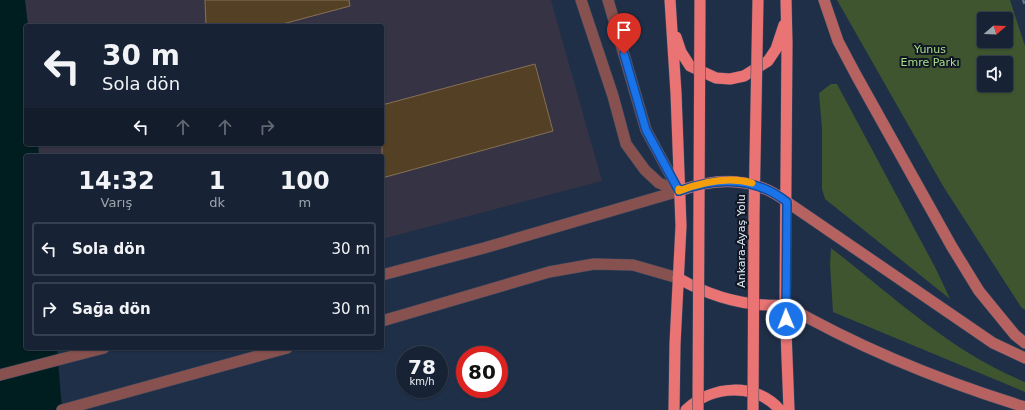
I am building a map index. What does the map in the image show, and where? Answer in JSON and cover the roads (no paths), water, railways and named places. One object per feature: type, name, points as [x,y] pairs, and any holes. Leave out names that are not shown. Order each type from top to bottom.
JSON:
[{"type":"highway","points":[[670,0],[681,226],[674,410]]},
{"type":"highway","points":[[698,410],[700,0]]},
{"type":"highway","name":"Ankara-Ayaş Yolu","points":[[753,410],[754,214],[758,0]]},
{"type":"highway","points":[[671,19],[681,52],[690,66],[716,78],[730,79],[744,76],[768,61],[781,35],[786,5]]},
{"type":"highway","points":[[786,5],[787,202],[785,305],[789,410]]},
{"type":"highway","points":[[679,191],[710,182],[737,180],[758,185],[778,195],[787,202]]},
{"type":"highway","points":[[678,278],[706,292],[736,302],[760,305],[785,305]]},
{"type":"highway","points":[[686,410],[700,398],[719,391],[739,389],[759,394],[776,405],[780,410]]},
{"type":"main road","points":[[824,0],[838,41],[952,247],[979,291],[1015,335],[1025,344]]},
{"type":"main road","points":[[787,202],[993,343],[1025,358]]},
{"type":"main road","points":[[785,305],[826,329],[974,391],[1025,407]]},
{"type":"street","points":[[581,0],[613,96],[626,144],[645,170],[659,183],[679,191]]},
{"type":"street","points":[[608,0],[646,130],[679,191]]},
{"type":"street","points":[[384,274],[484,248],[679,191]]},
{"type":"street","points":[[384,319],[550,272],[594,264],[633,265],[678,278]]},
{"type":"street","points":[[0,376],[96,350]]},
{"type":"street","points":[[62,410],[280,350]]},
{"type":"park label","name":"Yunus Emre Parkı","points":[[930,55]]}]
